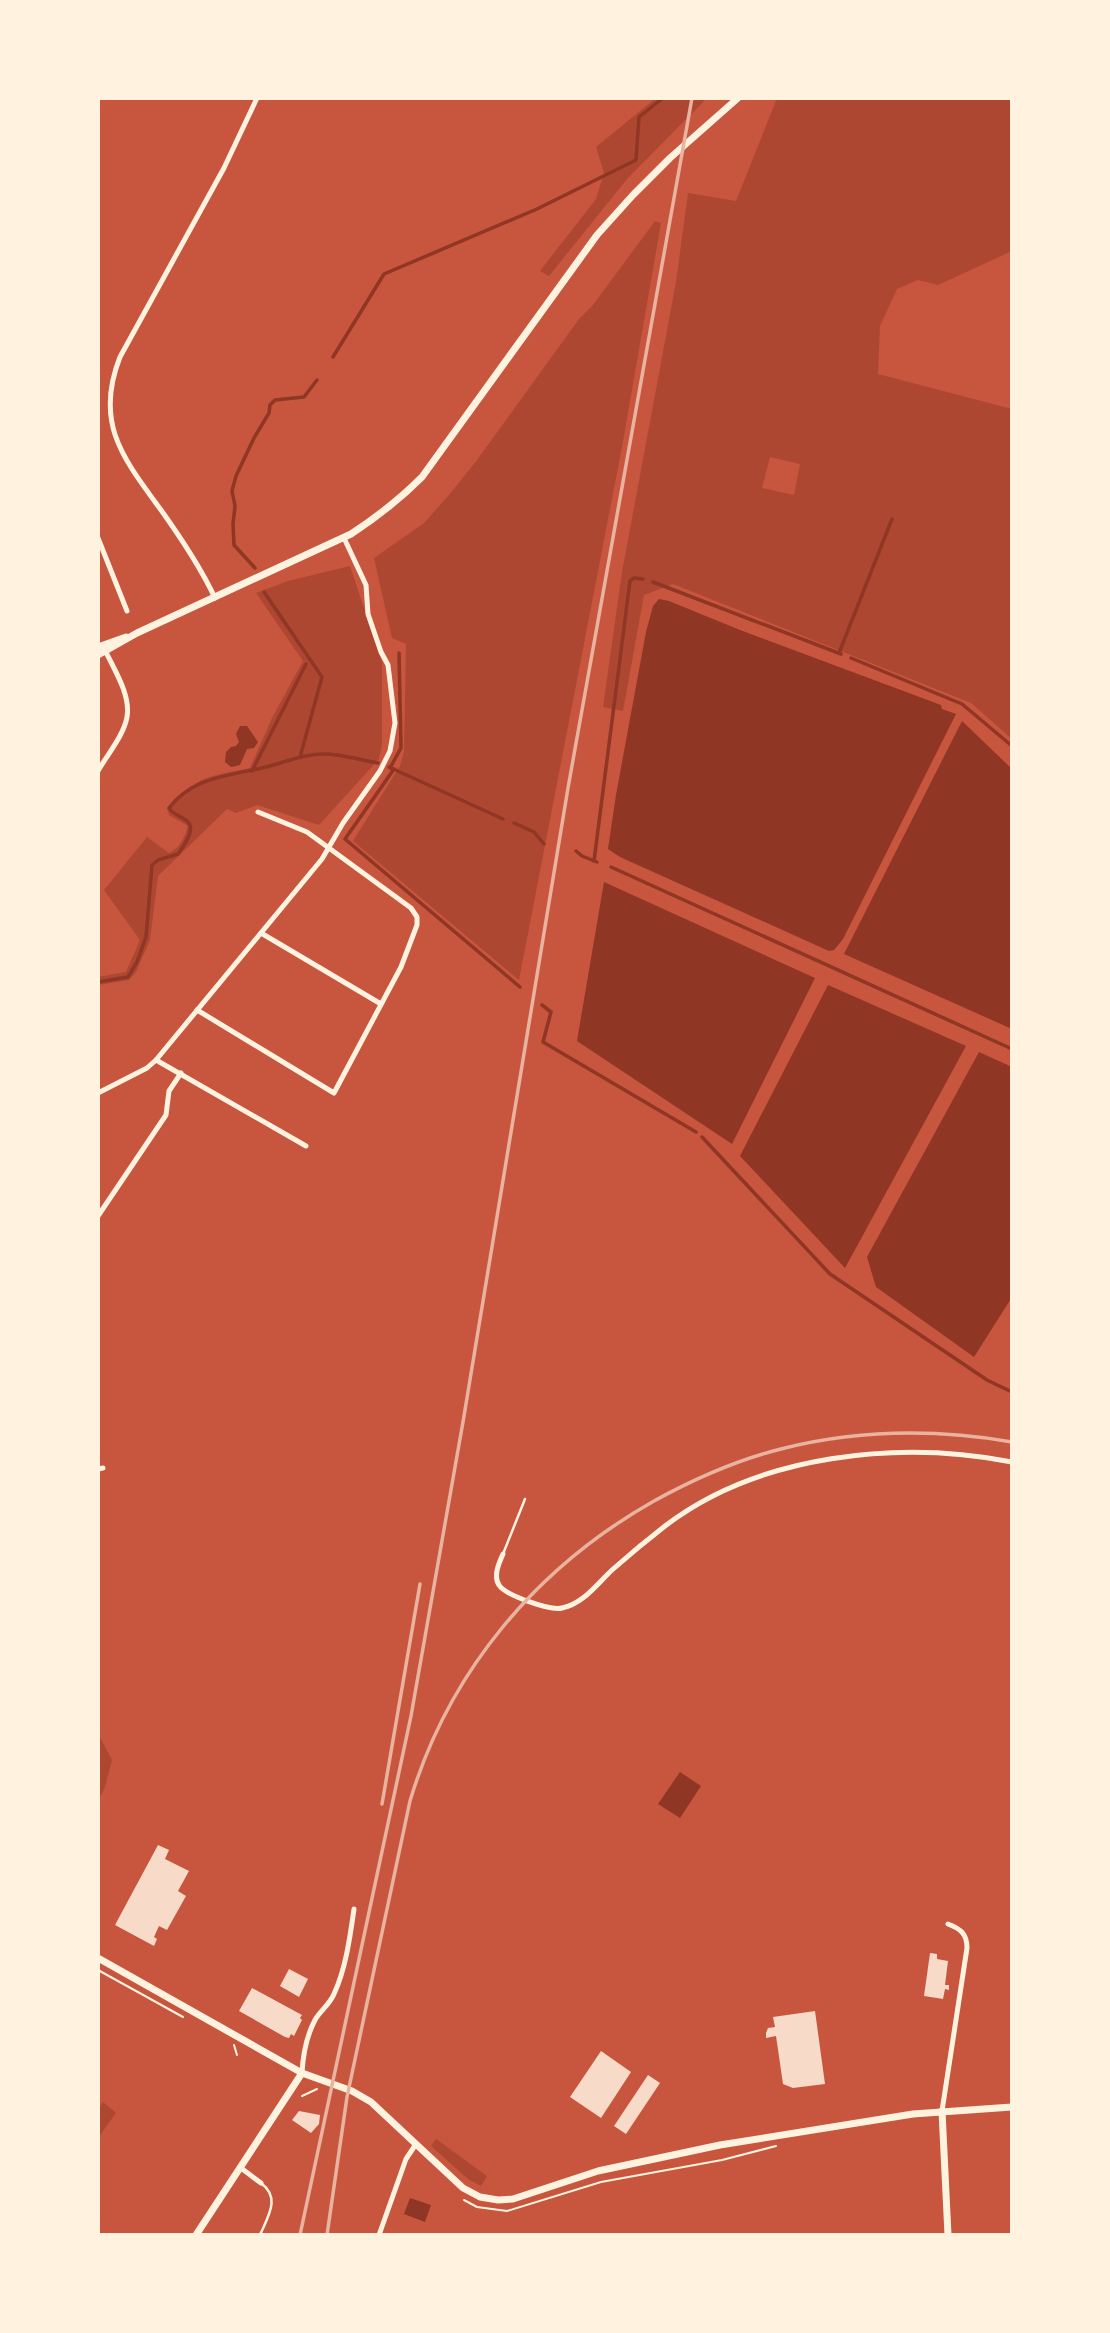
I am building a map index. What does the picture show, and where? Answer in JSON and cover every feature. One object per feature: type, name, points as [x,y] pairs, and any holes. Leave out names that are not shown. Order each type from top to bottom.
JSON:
[{"type":"street","points":[[215,598],[195,558],[123,458],[113,431],[109,398],[114,371],[120,357],[224,168],[257,98]]},
{"type":"street","points":[[98,771],[128,714],[123,692],[101,650],[344,538],[384,513],[422,477],[597,235],[670,158],[738,98]]},
{"type":"street","points":[[98,538],[127,611]]},
{"type":"street","points":[[98,1093],[147,1068],[156,1060],[329,849],[390,751],[395,723],[388,665],[368,614],[366,585],[344,538]]},
{"type":"street","points":[[197,1010],[334,1093],[401,967],[415,933],[417,917],[411,908],[307,832],[258,812]]},
{"type":"street","points":[[261,933],[381,1004]]},
{"type":"street","points":[[156,1060],[306,1146]]},
{"type":"street","points":[[98,1216],[166,1115],[169,1091],[181,1073]]},
{"type":"street","points":[[503,1554],[497,1577],[500,1587],[543,1606],[563,1608],[581,1600],[666,1525],[702,1501],[745,1482],[832,1458],[888,1452],[983,1456],[1012,1462]]},
{"type":"street","points":[[196,2235],[302,2073],[305,2046],[315,2019],[333,1997],[337,1986],[354,1909]]},
{"type":"street","points":[[948,1924],[959,1928],[964,1934],[967,1948],[942,2111],[948,2235]]},
{"type":"street","points":[[98,1958],[302,2073],[358,2094],[371,2102],[463,2188],[489,2200],[513,2199],[598,2171],[700,2149],[942,2111],[1012,2107]]},
{"type":"street","points":[[379,2235],[406,2160],[416,2144]]},
{"type":"street","points":[[241,2168],[261,2183]]},
{"type":"lane","points":[[503,1554],[525,1499]]},
{"type":"lane","points":[[260,2235],[272,2202],[270,2190],[261,2183]]},
{"type":"path","points":[[98,1970],[185,2018]]},
{"type":"path","points":[[233,2045],[237,2055]]},
{"type":"path","points":[[303,2096],[322,2089]]},
{"type":"shaded area","points":[[656,98],[707,98],[627,179],[549,276],[540,271],[596,199],[604,173],[596,147]]},
{"type":"shaded area","points":[[777,98],[1012,98],[1012,251],[938,285],[918,280],[897,289],[880,326],[878,374],[1012,409],[1012,739],[971,703],[673,584],[644,595],[623,711],[603,707],[622,572],[676,282],[688,193],[736,201]],"holes":[[[770,457],[800,464],[794,495],[762,488]]]},
{"type":"shaded area","points":[[655,221],[661,223],[622,447],[519,980],[353,841],[400,766],[404,752],[406,644],[392,638],[374,558],[424,523],[449,495]]},
{"type":"shaded area","points":[[350,566],[382,662],[382,745],[379,759],[319,825],[257,805],[236,813],[227,809],[158,876],[150,940],[136,972],[129,980],[98,985],[98,977],[126,972],[140,940],[104,890],[147,837],[169,853],[179,845],[188,826],[169,815],[167,808],[177,797],[204,779],[250,768],[272,718],[303,661],[256,593],[288,581]]},
{"type":"shaded area","points":[[659,599],[941,705],[942,709],[956,714],[843,939],[834,950],[829,951],[620,857],[608,849],[646,632],[653,606]]},
{"type":"shaded area","points":[[962,721],[1012,769],[1012,1029],[844,954]]},
{"type":"shaded area","points":[[240,726],[247,726],[258,742],[254,748],[247,749],[240,765],[231,767],[225,762],[226,752],[239,742],[236,734]]},
{"type":"shaded area","points":[[604,882],[815,978],[732,1144],[577,1041]]},
{"type":"shaded area","points":[[828,985],[966,1046],[845,1268],[740,1156]]},
{"type":"shaded area","points":[[979,1052],[1012,1067],[1012,1297],[974,1357],[876,1287],[867,1257]]},
{"type":"shaded area","points":[[98,1734],[112,1760],[105,1787],[98,1801]]},
{"type":"shaded area","points":[[680,1772],[701,1786],[680,1818],[658,1804]]},
{"type":"shaded area","points":[[103,2102],[116,2113],[98,2138],[98,2110]]},
{"type":"shaded area","points":[[436,2139],[487,2176],[481,2186],[468,2179],[431,2146]]},
{"type":"shaded area","points":[[410,2198],[431,2205],[425,2222],[404,2214]]},
{"type":"building","points":[[158,1845],[169,1850],[165,1859],[189,1871],[178,1891],[186,1896],[167,1930],[159,1926],[154,1937],[157,1939],[154,1946],[115,1925]]},
{"type":"building","points":[[930,1953],[937,1954],[937,1959],[948,1961],[945,1985],[949,1985],[949,1990],[945,1989],[943,1999],[924,1996]]},
{"type":"building","points":[[289,1969],[308,1979],[299,1997],[280,1986]]},
{"type":"building","points":[[252,1988],[302,2015],[294,2036],[291,2034],[289,2038],[285,2037],[239,2011]]},
{"type":"building","points":[[815,2011],[825,2084],[793,2088],[783,2084],[776,2036],[766,2038],[766,2033],[768,2028],[775,2027],[773,2017]]},
{"type":"building","points":[[601,2051],[631,2072],[601,2118],[570,2097]]},
{"type":"building","points":[[648,2075],[660,2083],[626,2134],[614,2126]]},
{"type":"building","points":[[299,2111],[320,2115],[319,2124],[311,2133],[292,2120]]},
{"type":"waterway","points":[[333,357],[384,274],[537,209],[636,160],[639,117],[663,98]]},
{"type":"waterway","points":[[255,568],[234,545],[235,506],[232,491],[236,476],[269,413],[270,405],[275,400],[304,397],[317,380]]},
{"type":"waterway","points":[[839,653],[892,519]]},
{"type":"waterway","points":[[594,861],[630,581],[634,578],[643,579]]},
{"type":"waterway","points":[[653,582],[841,654]]},
{"type":"waterway","points":[[264,592],[322,677],[300,757]]},
{"type":"waterway","points":[[390,768],[401,748],[399,653]]},
{"type":"waterway","points":[[851,658],[962,704],[1012,746]]},
{"type":"waterway","points":[[252,771],[306,664]]},
{"type":"waterway","points":[[98,982],[128,977],[137,962],[146,937],[152,865],[158,860],[178,854],[190,834],[188,822],[169,808],[189,789],[213,779],[309,755],[337,755],[378,763]]},
{"type":"waterway","points":[[389,767],[503,819]]},
{"type":"waterway","points":[[394,769],[345,839],[520,987]]},
{"type":"waterway","points":[[514,823],[534,832],[544,844]]},
{"type":"waterway","points":[[576,851],[597,862]]},
{"type":"waterway","points":[[611,867],[1012,1049]]},
{"type":"waterway","points":[[542,1005],[551,1012],[543,1042],[696,1132]]},
{"type":"waterway","points":[[702,1137],[830,1274],[987,1380],[1012,1392]]},
{"type":"railway","points":[[300,2235],[411,1716],[463,1422],[568,788],[692,98]]},
{"type":"railway","points":[[327,2235],[347,2097],[410,1801],[427,1753],[448,1709],[473,1666],[503,1627],[572,1557],[612,1528],[654,1501],[732,1464],[809,1443],[867,1435],[925,1433],[1012,1442]]},
{"type":"railway","points":[[382,1804],[420,1584]]}]
